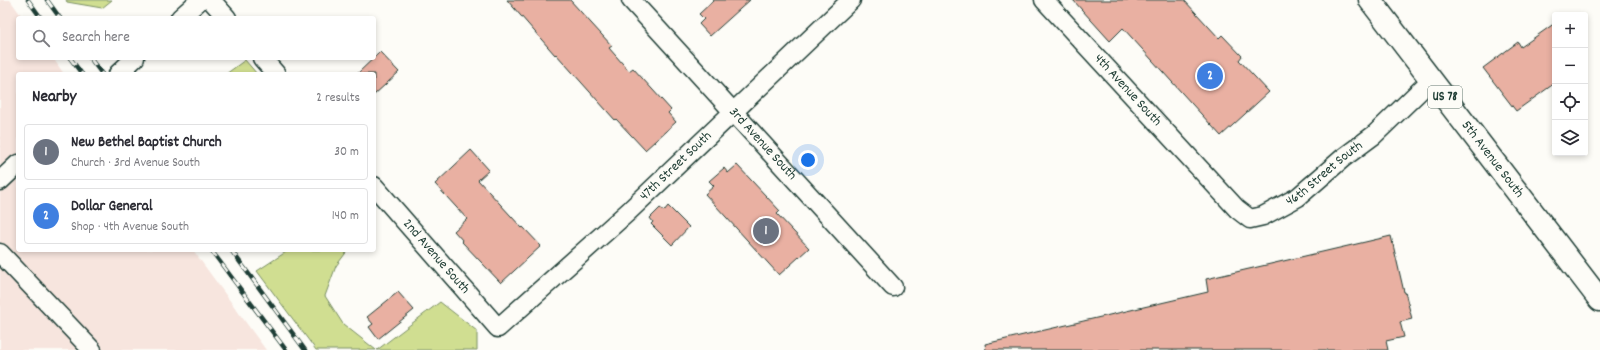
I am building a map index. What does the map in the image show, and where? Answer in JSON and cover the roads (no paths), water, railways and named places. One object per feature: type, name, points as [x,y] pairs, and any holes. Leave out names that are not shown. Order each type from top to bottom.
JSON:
[{"type":"main road","name":"5th Avenue South","points":[[1370,0],[1599,298]]},
{"type":"street","points":[[182,16],[200,0]]},
{"type":"street","points":[[211,0],[225,16]]},
{"type":"street","name":"3rd Avenue South","points":[[631,0],[894,287]]},
{"type":"street","name":"47th Street South","points":[[498,328],[628,212],[851,0]]},
{"type":"street","name":"4th Avenue South","points":[[1044,0],[1211,180]]},
{"type":"street","points":[[120,72],[133,60]]},
{"type":"street","points":[[264,60],[274,72]]},
{"type":"street","name":"46th Street South","points":[[1211,180],[1237,209],[1250,219],[1263,216],[1298,197],[1343,158],[1374,135],[1431,80]]},
{"type":"street","points":[[0,181],[16,166]]},
{"type":"street","name":"2nd Avenue South","points":[[376,188],[498,328]]},
{"type":"street","points":[[0,253],[92,350]]},
{"type":"railway","points":[[28,0],[40,16]]},
{"type":"railway","points":[[47,0],[59,16]]},
{"type":"railway","points":[[72,60],[80,72]]},
{"type":"railway","points":[[92,60],[100,72]]},
{"type":"railway","points":[[212,252],[286,350]]},
{"type":"railway","points":[[232,252],[305,350]]},
{"type":"place","name":"Dollar General","points":[[1210,76]]},
{"type":"place","name":"New Bethel Baptist Church","points":[[766,231]]}]
